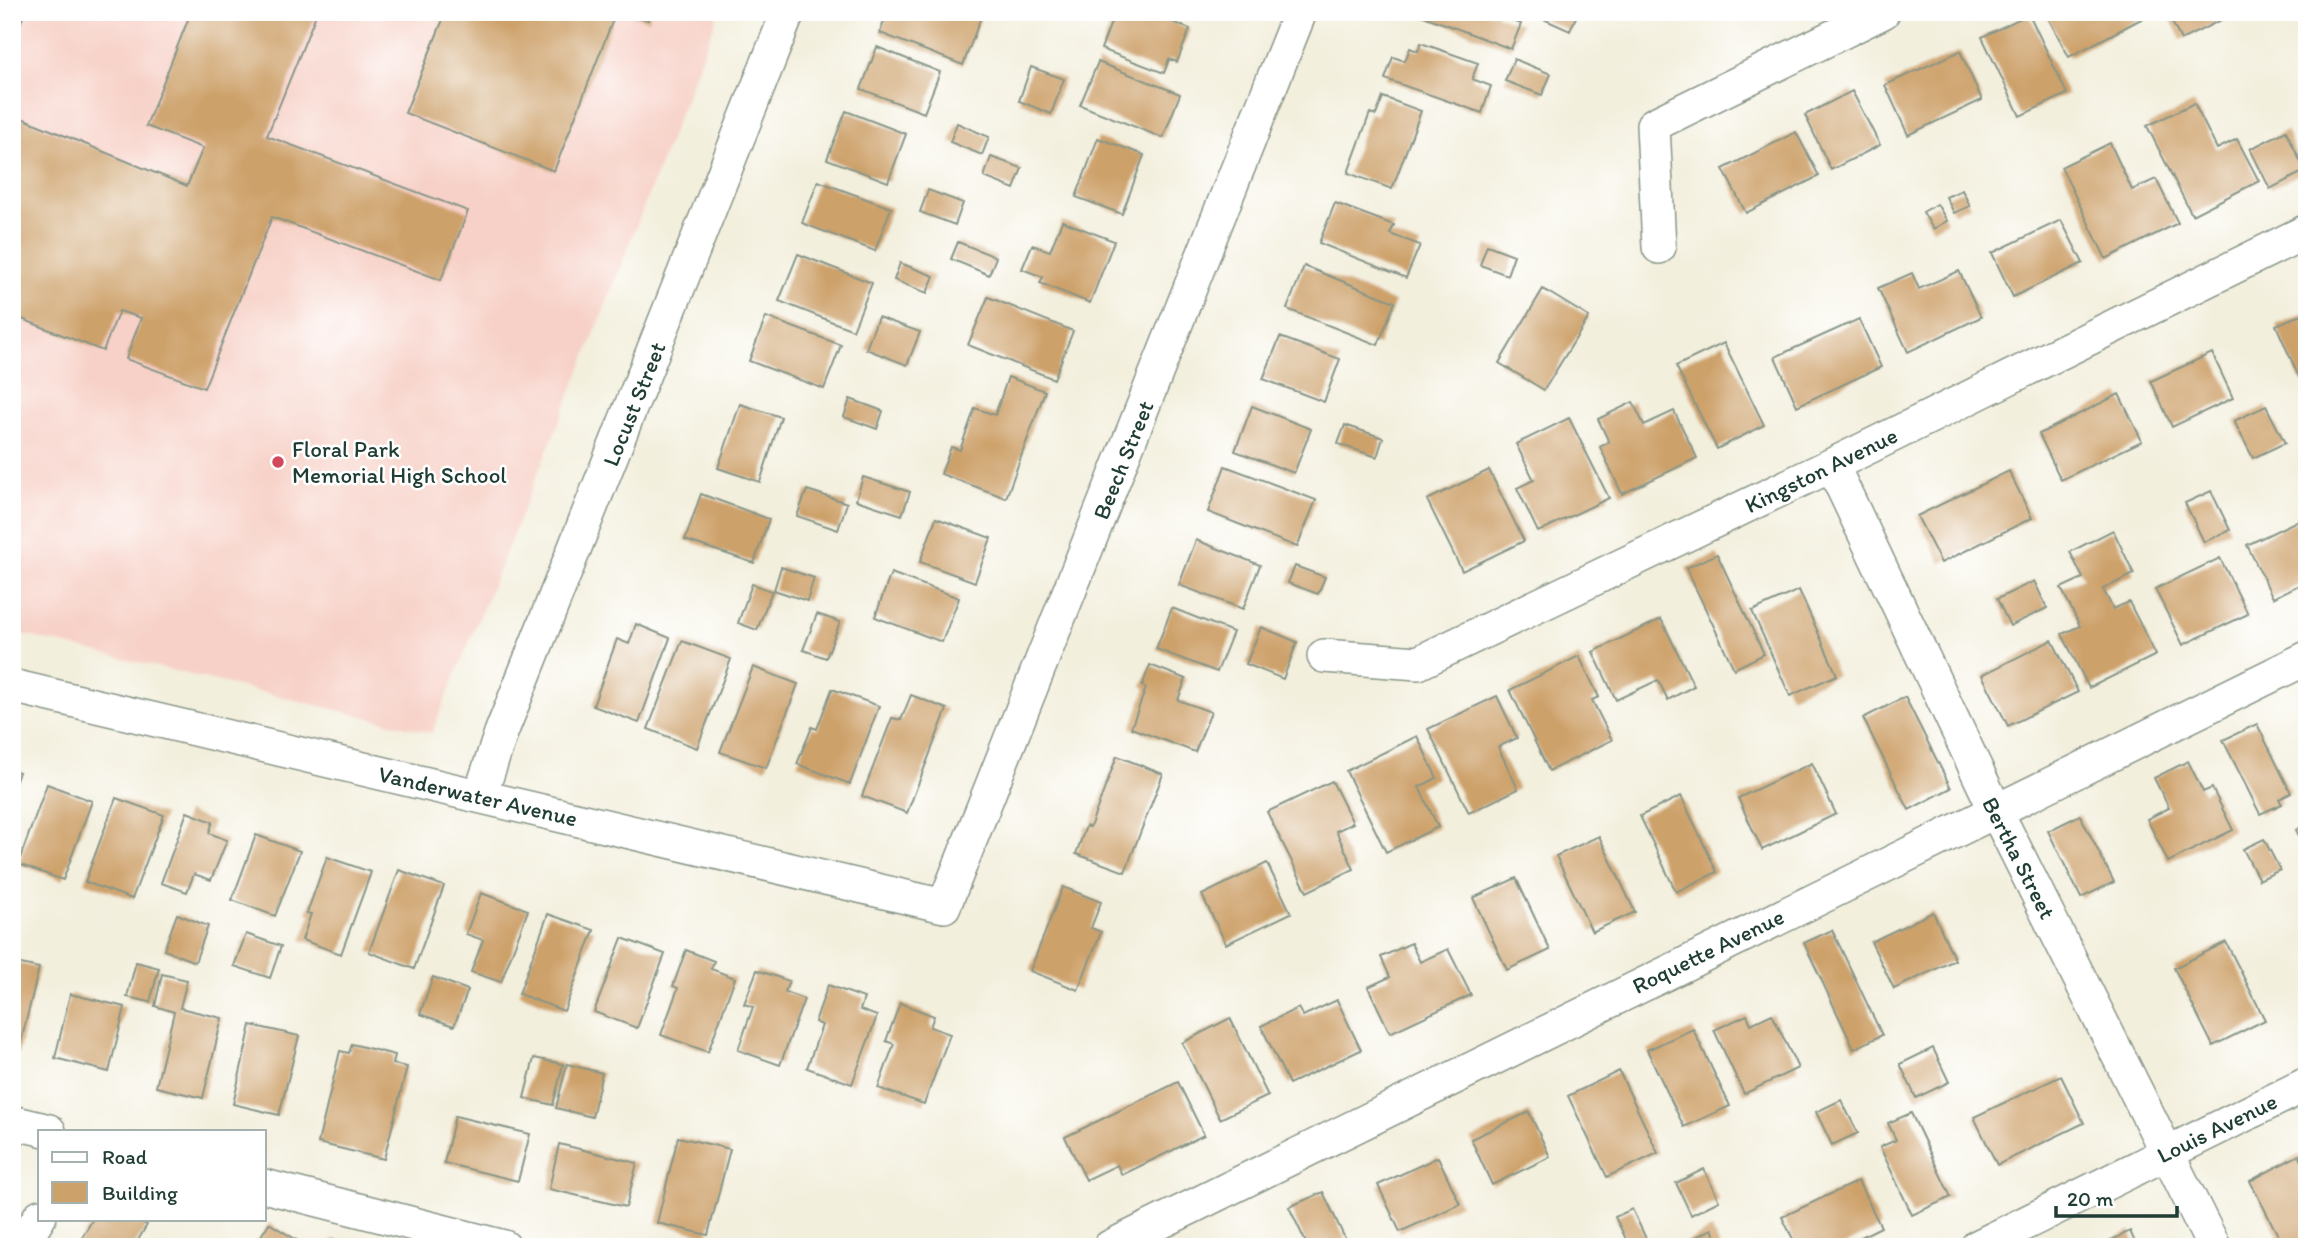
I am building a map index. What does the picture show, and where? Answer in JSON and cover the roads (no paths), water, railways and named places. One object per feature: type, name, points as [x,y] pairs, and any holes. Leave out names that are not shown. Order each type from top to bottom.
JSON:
[{"type":"street","name":"Locust Street","points":[[480,796],[501,733],[788,12]]},
{"type":"street","name":"Beech Street","points":[[944,906],[1300,12]]},
{"type":"street","points":[[1659,247],[1653,125],[1883,12]]},
{"type":"street","name":"Kingston Avenue","points":[[1324,656],[1418,663],[1832,465],[2307,231]]},
{"type":"street","name":"Bertha Street","points":[[1832,465],[1994,809],[2214,1247]]},
{"type":"street","name":"Roquette Avenue","points":[[1110,1247],[1994,809],[2307,658]]},
{"type":"street","name":"Vanderwater Avenue","points":[[12,686],[944,906]]},
{"type":"street","name":"Louis Avenue","points":[[1977,1247],[2307,1084]]},
{"type":"street","points":[[12,1122],[45,1130]]},
{"type":"street","points":[[266,1187],[469,1243],[504,1247]]},
{"type":"street","points":[[21,1247],[38,1219]]},
{"type":"place","name":"Floral Park Memorial High School","points":[[278,462]]}]
